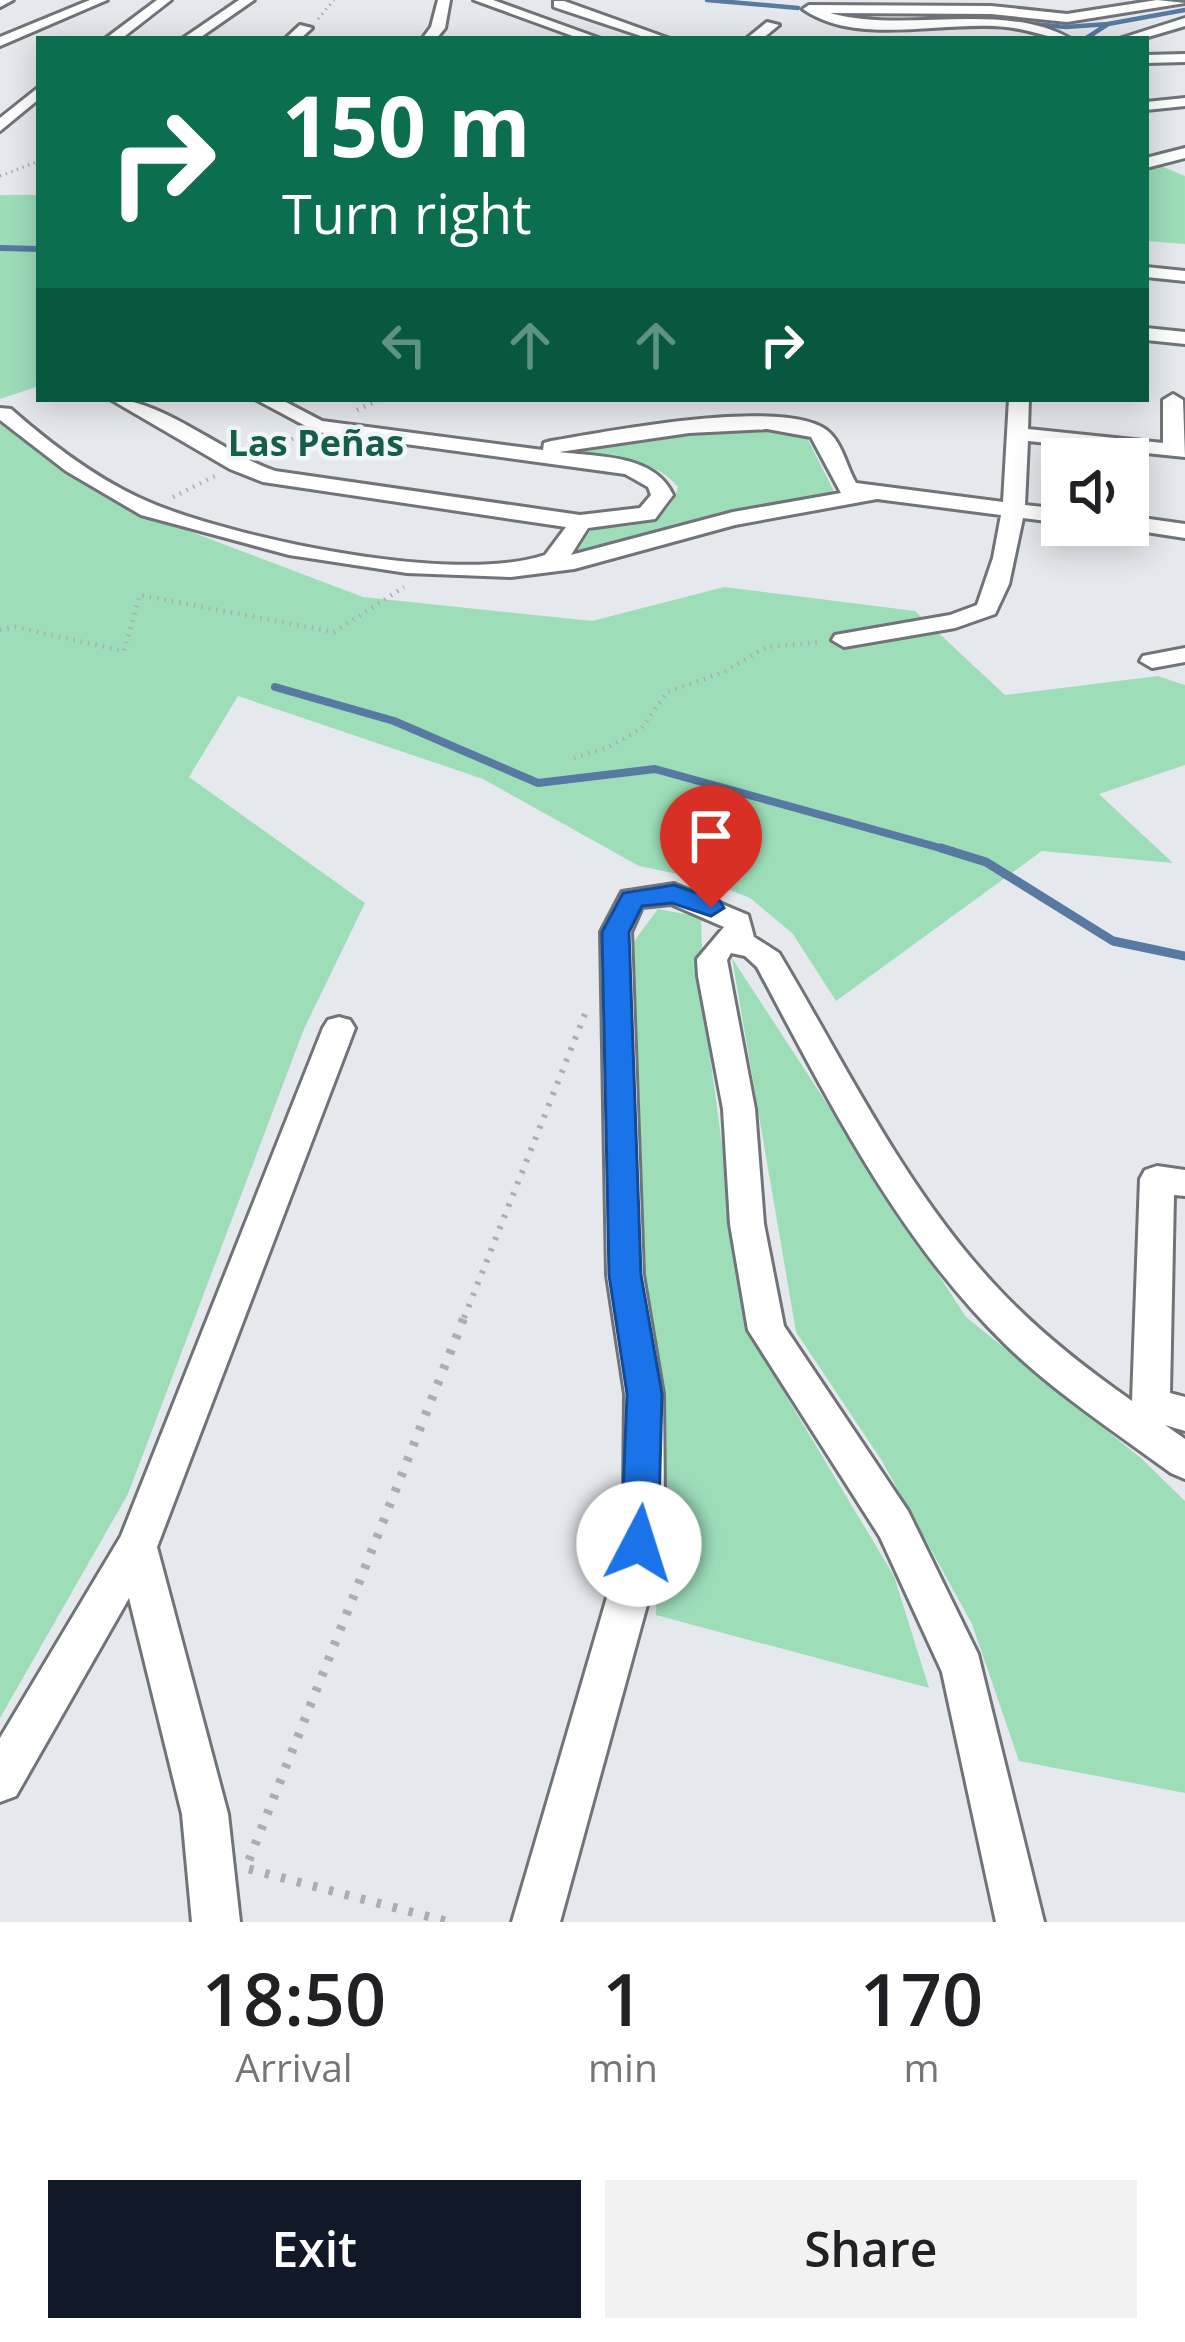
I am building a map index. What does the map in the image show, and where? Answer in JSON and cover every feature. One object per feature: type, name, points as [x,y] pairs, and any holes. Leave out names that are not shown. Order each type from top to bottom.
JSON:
[{"type":"street","points":[[0,42],[101,0]]},
{"type":"street","points":[[116,36],[165,0]]},
{"type":"street","points":[[194,36],[248,0]]},
{"type":"street","points":[[431,36],[444,0]]},
{"type":"street","points":[[480,0],[527,23],[581,36]]},
{"type":"street","points":[[982,0],[1040,3]]},
{"type":"street","points":[[1054,36],[1010,23],[831,17],[809,8],[1078,17],[1181,0]]},
{"type":"street","points":[[1016,12],[1040,3]]},
{"type":"street","points":[[560,4],[654,36]]},
{"type":"street","points":[[186,13],[192,36]]},
{"type":"street","points":[[899,36],[910,31],[915,21]]},
{"type":"street","points":[[1136,36],[1185,22]]},
{"type":"street","points":[[757,36],[772,25]]},
{"type":"street","points":[[296,36],[305,28]]},
{"type":"street","points":[[1149,59],[1185,58]]},
{"type":"street","points":[[0,126],[36,94]]},
{"type":"street","points":[[1149,106],[1185,102]]},
{"type":"street","points":[[1149,162],[1185,154]]},
{"type":"street","points":[[1149,272],[1185,276]]},
{"type":"street","points":[[1149,334],[1185,338]]},
{"type":"street","points":[[1018,434],[1180,451],[1179,401],[1149,398]]},
{"type":"street","points":[[124,402],[238,465],[271,477],[580,522],[647,514],[662,495],[657,483],[631,468],[316,426],[271,402]]},
{"type":"street","points":[[844,640],[955,622],[987,609],[1004,573],[1014,510],[1019,402]]},
{"type":"street","points":[[4,413],[23,432],[147,509],[317,554],[412,565],[505,570],[574,562],[734,518],[875,494]]},
{"type":"street","points":[[522,452],[622,435],[749,423],[792,424],[815,430],[826,440],[849,489],[1041,513]]},
{"type":"street","points":[[550,563],[562,553],[580,522]]},
{"type":"street","points":[[1152,661],[1185,655]]},
{"type":"street","points":[[536,1922],[629,1594],[644,1502],[644,1394],[625,1275],[616,932],[632,899],[674,894],[738,922],[739,941]]},
{"type":"street","points":[[1020,1922],[963,1669],[894,1524],[766,1330],[747,1224],[739,1109],[713,976],[717,948],[724,941],[739,941],[767,960],[914,1212],[966,1277],[1018,1333],[1185,1461]]},
{"type":"street","points":[[0,1780],[137,1547],[339,1028]]},
{"type":"street","points":[[1168,1409],[1157,1179],[1185,1183]]},
{"type":"street","points":[[137,1547],[205,1814],[216,1922]]},
{"type":"path","points":[[0,176],[36,162]]},
{"type":"path","points":[[0,630],[15,627],[124,651],[140,595],[334,632],[404,587],[382,579]]},
{"type":"path","points":[[574,758],[609,747],[642,728],[667,692],[724,672],[766,647],[844,640]]},
{"type":"path","points":[[448,1922],[245,1869],[591,999]]},
{"type":"green space","points":[[1161,166],[1185,176],[1185,244],[1149,241],[1149,169]]},
{"type":"green space","points":[[0,195],[36,195],[36,387],[0,399]]},
{"type":"green space","points":[[0,424],[59,467],[152,517],[363,597],[592,621],[724,587],[915,611],[1005,695],[1158,676],[1185,685],[1185,765],[1099,794],[1173,863],[1042,851],[836,1001],[793,934],[750,898],[702,879],[639,866],[483,779],[238,696],[189,777],[365,903],[304,1029],[128,1494],[0,1718]]},
{"type":"green space","points":[[765,428],[807,438],[835,493],[575,555],[592,528],[656,518],[678,487],[638,462],[555,451],[628,438]]},
{"type":"green space","points":[[658,909],[701,917],[704,1011],[743,1301],[788,1399],[894,1576],[929,1688],[656,1615],[662,1454],[638,1251],[631,1019],[632,944]]},
{"type":"green space","points":[[732,958],[966,1317],[1142,1459],[1185,1501],[1185,1793],[1019,1761],[972,1624],[882,1461],[796,1332]]},
{"type":"waterway","points":[[707,0],[798,8]]},
{"type":"waterway","points":[[1108,24],[1185,10]]},
{"type":"waterway","points":[[909,13],[1066,27],[1108,24]]},
{"type":"waterway","points":[[1090,36],[1108,24]]},
{"type":"waterway","points":[[0,248],[36,249]]},
{"type":"waterway","points":[[275,687],[394,721],[538,783],[655,769],[948,850]]},
{"type":"waterway","points":[[941,848],[948,850]]},
{"type":"waterway","points":[[948,850],[986,862],[1113,941],[1185,956]]},
{"type":"district","name":"Las Peñas","points":[[316,442]]},
{"type":"route","points":[[639,1544],[644,1394],[625,1275],[616,932],[632,899],[674,894],[711,908]]}]
